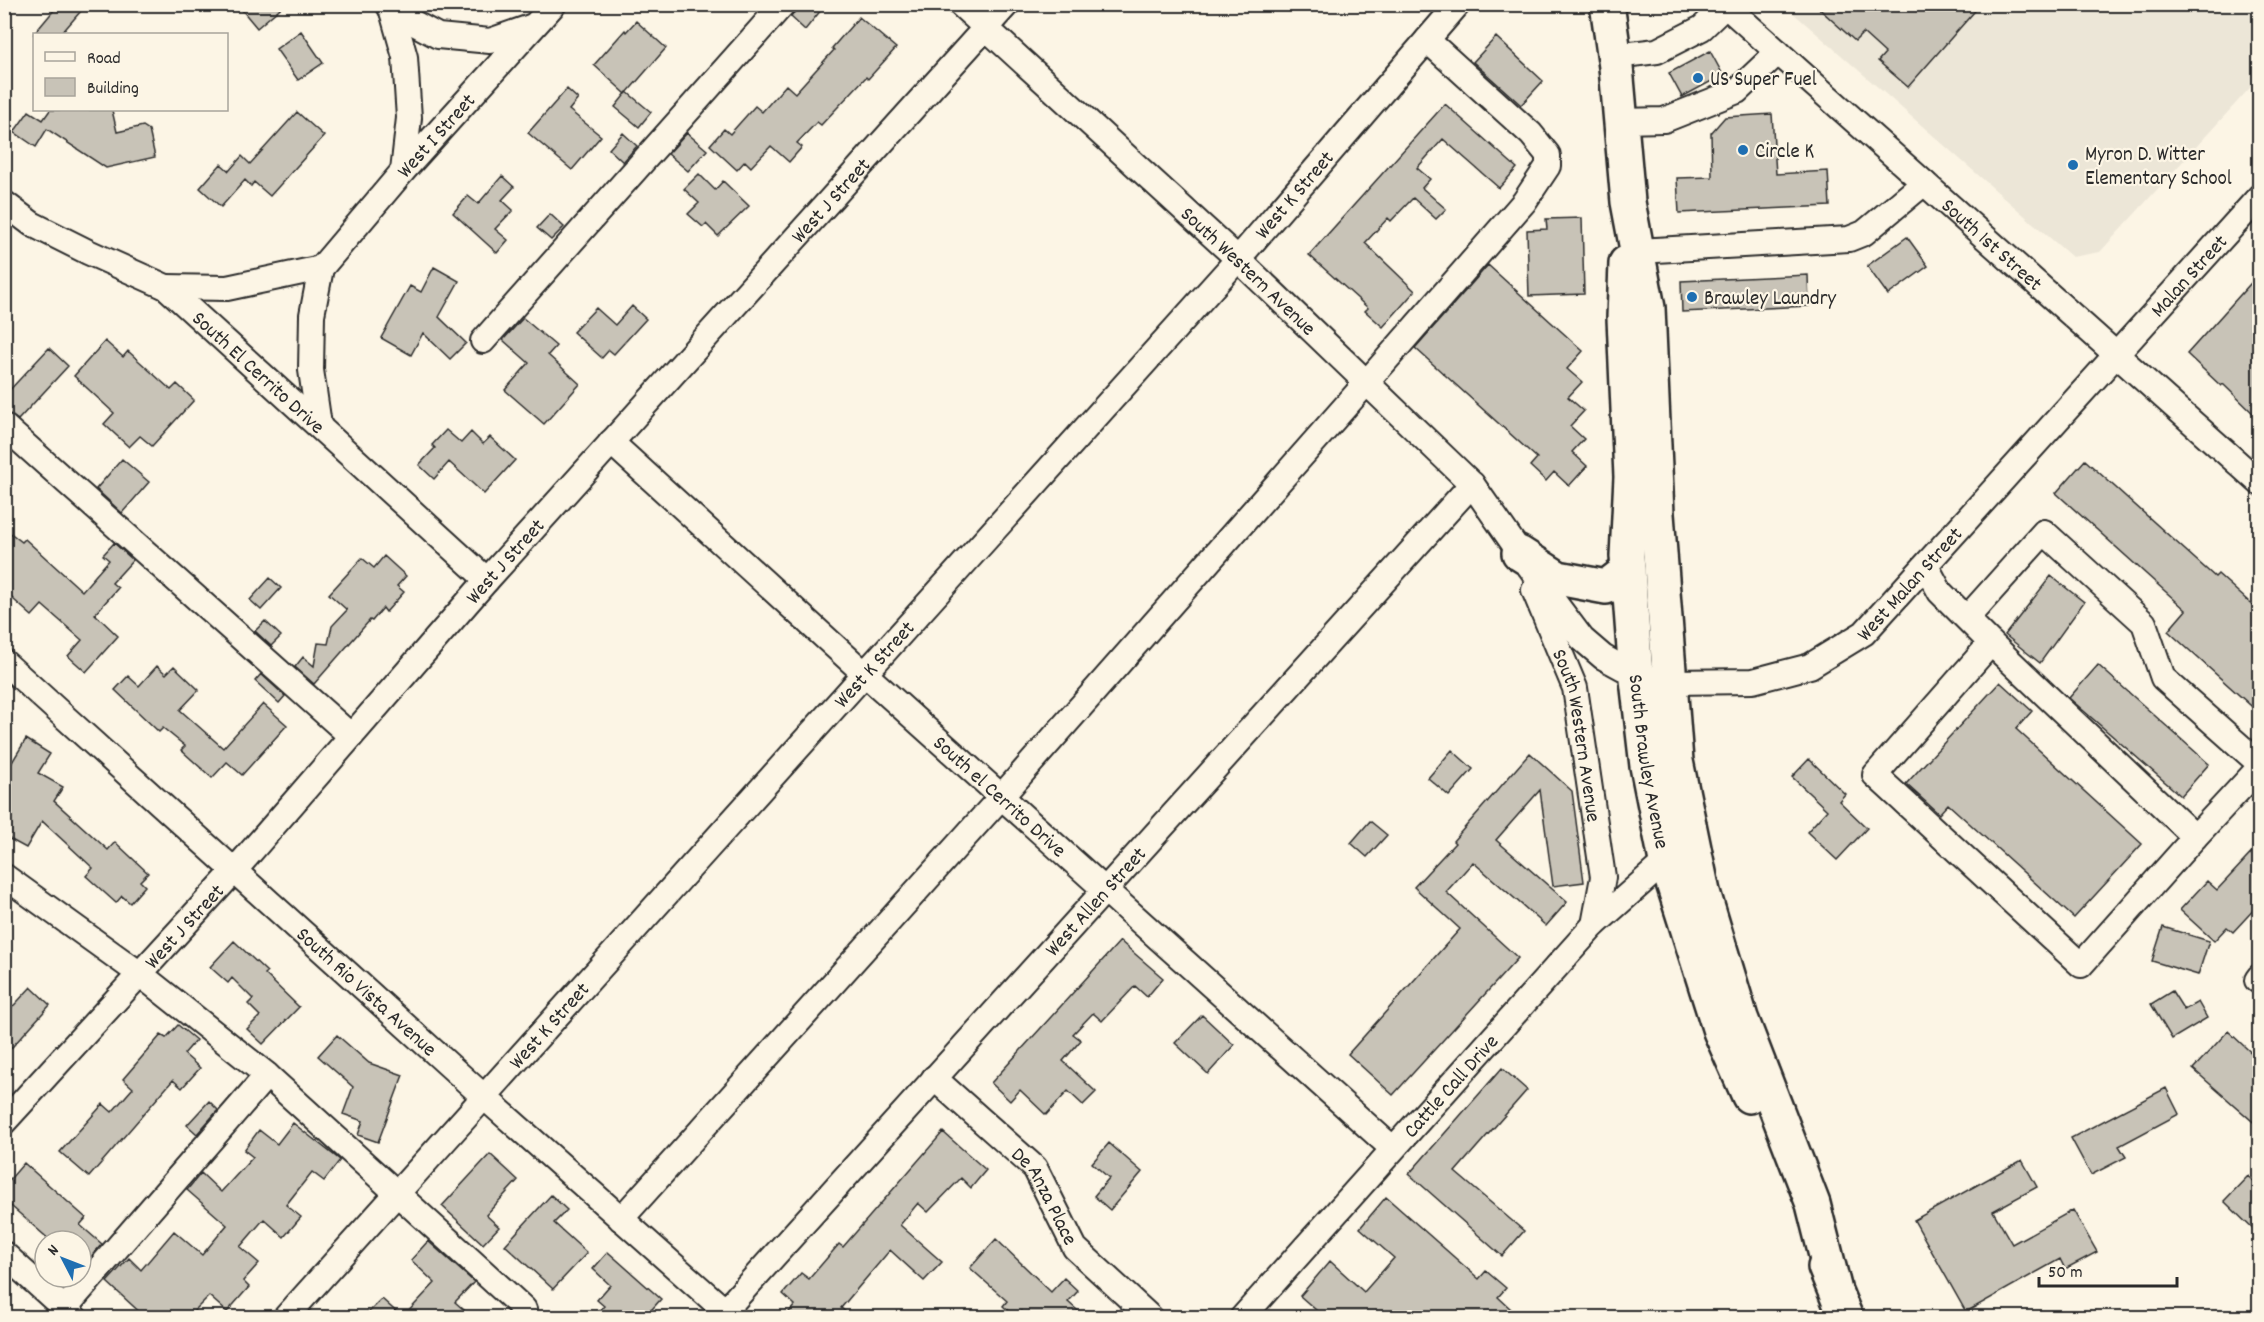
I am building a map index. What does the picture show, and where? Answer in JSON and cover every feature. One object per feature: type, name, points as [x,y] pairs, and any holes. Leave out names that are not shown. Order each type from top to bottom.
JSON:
[{"type":"highway","name":"South Brawley Avenue","points":[[1607,4],[1615,56],[1628,202],[1648,308],[1657,513],[1668,682],[1676,761],[1703,892],[1741,1018],[1813,1204],[1834,1287]]},
{"type":"highway","name":"South Brawley Avenue","points":[[1628,202],[1624,318],[1631,477],[1628,570],[1636,675],[1647,766],[1666,861],[1720,1031],[1846,1317]]},
{"type":"highway","points":[[1518,553],[1558,578],[1606,587],[1628,570]]},
{"type":"street","name":"West I Street","points":[[319,425],[311,370],[312,315],[321,268],[403,171],[554,4]]},
{"type":"street","points":[[483,341],[783,4]]},
{"type":"street","name":"South Western Avenue","points":[[960,4],[1238,259],[1472,484],[1518,553],[1582,639],[1603,657],[1636,675]]},
{"type":"street","name":"West J Street","points":[[4,1122],[235,870],[487,580],[1007,4]]},
{"type":"street","name":"West K Street","points":[[285,1317],[1238,259],[1458,4]]},
{"type":"street","points":[[1615,56],[1657,51],[1702,28],[1724,5]]},
{"type":"street","name":"South 1st Street","points":[[1724,5],[2259,483]]},
{"type":"street","points":[[390,8],[438,36],[490,41],[535,26]]},
{"type":"street","points":[[390,8],[405,57],[409,118],[403,171]]},
{"type":"street","points":[[621,1219],[1001,797],[1524,202],[1548,166],[1548,155],[1531,134],[1427,40]]},
{"type":"street","points":[[1621,121],[1664,120],[1737,91],[1778,52]]},
{"type":"street","points":[[1638,251],[1849,239],[1864,233],[1924,183]]},
{"type":"street","name":"Malan Street","points":[[2117,355],[2259,198]]},
{"type":"street","name":"South El Cerrito Drive","points":[[4,203],[32,224],[166,287],[487,580]]},
{"type":"street","points":[[4,227],[32,224]]},
{"type":"street","points":[[166,287],[227,288],[321,268]]},
{"type":"street","name":"West Malan Street","points":[[1636,675],[1668,682],[1754,681],[1810,666],[1864,633],[2117,355]]},
{"type":"street","points":[[4,426],[351,736]]},
{"type":"street","name":"South el Cerrito Drive","points":[[611,442],[1001,797],[1392,1148]]},
{"type":"street","name":"West Allen Street","points":[[725,1315],[934,1078],[1472,484]]},
{"type":"street","points":[[1967,618],[2044,532],[2144,623],[2163,678],[2259,765],[2081,965],[1875,775],[1991,643]]},
{"type":"street","name":"South Western Avenue","points":[[1518,553],[1575,688],[1603,877],[1594,925]]},
{"type":"street","points":[[1926,566],[1940,592],[2195,837]]},
{"type":"street","name":"South Rio Vista Avenue","points":[[4,662],[725,1315]]},
{"type":"street","name":"Cattle Call Drive","points":[[1242,1317],[1594,925],[1666,861]]},
{"type":"street","points":[[4,876],[140,974],[267,1075],[524,1309],[519,1317]]},
{"type":"street","points":[[4,1254],[70,1313],[267,1075]]},
{"type":"street","name":"De Anza Place","points":[[934,1078],[1035,1168],[1075,1248],[1150,1317]]},
{"type":"shaded area","name":"Myron D. Witter Elementary School","points":[[1784,5],[2259,5],[2259,78],[2100,252],[2072,257]]},
{"type":"building","points":[[59,4],[87,4],[62,33],[35,33]]},
{"type":"building","points":[[237,4],[285,4],[257,28]]},
{"type":"building","points":[[800,4],[826,4],[805,30],[791,17]]},
{"type":"building","points":[[1814,4],[1981,4],[1908,87],[1878,61],[1885,53],[1863,33],[1855,41]]},
{"type":"building","points":[[859,17],[896,48],[821,125],[817,122],[797,143],[802,147],[789,162],[771,146],[751,167],[745,161],[737,170],[710,145],[724,129],[730,134],[755,106],[762,112],[786,85],[795,93],[834,50],[832,48]]},
{"type":"building","points":[[636,21],[666,48],[626,94],[594,65]]},
{"type":"building","points":[[301,31],[323,63],[298,80],[276,49]]},
{"type":"building","points":[[1496,37],[1543,81],[1521,105],[1473,62]]},
{"type":"building","points":[[1710,51],[1723,75],[1682,97],[1669,73]]},
{"type":"building","points":[[567,89],[578,99],[569,110],[601,136],[572,170],[528,133]]},
{"type":"building","points":[[627,92],[651,112],[639,127],[615,107]]},
{"type":"building","points":[[1445,104],[1517,168],[1499,188],[1443,139],[1417,168],[1430,179],[1422,188],[1446,209],[1436,219],[1413,198],[1391,221],[1388,218],[1365,243],[1415,291],[1383,327],[1365,311],[1368,308],[1309,255]]},
{"type":"building","points":[[29,111],[43,120],[49,111],[112,111],[117,132],[143,126],[149,130],[155,157],[106,168],[47,129],[36,147],[14,132]]},
{"type":"building","points":[[297,112],[324,136],[270,196],[254,182],[251,186],[245,180],[221,207],[200,188],[221,164],[229,171],[242,156],[250,164]]},
{"type":"building","points":[[1772,114],[1776,174],[1828,171],[1830,206],[1679,213],[1677,178],[1712,177],[1711,133],[1725,117]]},
{"type":"building","points":[[623,133],[637,146],[623,162],[609,149]]},
{"type":"building","points":[[687,133],[707,150],[688,171],[668,154]]},
{"type":"building","points":[[699,174],[715,190],[723,181],[749,206],[718,236],[706,224],[703,227],[688,214],[699,203],[684,189]]},
{"type":"building","points":[[502,176],[514,187],[502,200],[513,210],[495,229],[508,240],[497,253],[453,213],[468,196],[478,204]]},
{"type":"building","points":[[550,214],[564,227],[551,240],[537,228]]},
{"type":"building","points":[[1582,218],[1584,294],[1529,296],[1527,230],[1547,229],[1546,219]]},
{"type":"building","points":[[1907,237],[1928,266],[1888,295],[1867,266]]},
{"type":"building","points":[[1488,265],[1583,351],[1567,369],[1582,382],[1568,397],[1584,411],[1570,426],[1584,439],[1572,452],[1587,466],[1569,486],[1554,472],[1546,481],[1530,466],[1537,458],[1415,348]]},
{"type":"building","points":[[434,267],[459,281],[439,317],[466,343],[450,359],[423,333],[411,355],[381,338],[410,286],[421,292]]},
{"type":"building","points":[[2259,274],[2259,419],[2223,384],[2221,386],[2187,354]]},
{"type":"building","points":[[1808,275],[1809,306],[1682,312],[1681,281]]},
{"type":"building","points":[[632,306],[646,319],[614,354],[609,350],[602,358],[573,332],[596,308],[615,325]]},
{"type":"building","points":[[523,318],[556,346],[548,355],[580,384],[544,424],[505,390],[529,363],[503,340]]},
{"type":"building","points":[[105,341],[123,357],[128,351],[171,390],[177,384],[194,400],[152,446],[140,436],[129,447],[104,424],[114,413],[74,376]]},
{"type":"building","points":[[49,348],[68,366],[18,420],[4,411],[4,396]]},
{"type":"building","points":[[446,430],[461,443],[471,432],[483,444],[490,437],[515,460],[484,494],[449,462],[434,479],[419,465],[435,448],[432,445]]},
{"type":"building","points":[[122,459],[149,482],[122,513],[96,489]]},
{"type":"building","points":[[2085,460],[2215,577],[2218,574],[2259,611],[2259,713],[2168,631],[2186,610],[2056,493]]},
{"type":"building","points":[[4,528],[22,542],[25,539],[82,591],[109,560],[103,555],[114,543],[133,560],[112,583],[118,588],[95,614],[118,636],[86,672],[68,656],[82,640],[42,605],[32,616],[4,591]]},
{"type":"building","points":[[384,556],[406,576],[397,586],[404,592],[386,612],[383,608],[372,621],[370,620],[314,684],[295,667],[303,657],[314,666],[318,643],[328,644],[332,626],[347,610],[329,594],[362,558],[374,568]]},
{"type":"building","points":[[2051,576],[2084,602],[2040,663],[2005,635]]},
{"type":"building","points":[[270,578],[281,588],[261,610],[250,600]]},
{"type":"building","points":[[265,621],[281,636],[271,646],[255,631]]},
{"type":"building","points":[[2098,665],[2209,764],[2181,796],[2069,698]]},
{"type":"building","points":[[157,666],[166,674],[174,666],[199,690],[180,710],[223,748],[263,704],[287,725],[242,775],[227,762],[212,778],[181,750],[185,746],[163,728],[159,732],[115,690],[128,676],[139,686]]},
{"type":"building","points":[[261,674],[285,696],[279,703],[255,681]]},
{"type":"building","points":[[2000,682],[2032,711],[2016,729],[2142,844],[2074,918],[1948,804],[1939,814],[1906,784]]},
{"type":"building","points":[[26,739],[50,754],[38,773],[63,787],[54,801],[108,850],[115,842],[148,873],[140,881],[145,886],[130,903],[122,896],[116,903],[86,876],[93,868],[42,821],[26,848],[4,836],[4,828],[11,818],[4,814],[4,760],[11,764]]},
{"type":"building","points":[[1452,750],[1473,769],[1449,796],[1428,778]]},
{"type":"building","points":[[1530,753],[1572,791],[1584,882],[1553,886],[1540,790],[1496,840],[1567,902],[1546,926],[1473,862],[1446,892],[1518,958],[1393,1095],[1348,1054],[1460,929],[1414,887],[1455,843],[1453,841]]},
{"type":"building","points":[[1809,759],[1845,794],[1839,801],[1867,828],[1837,860],[1807,832],[1827,810],[1792,777]]},
{"type":"building","points":[[1370,821],[1387,835],[1367,857],[1351,843]]},
{"type":"building","points":[[2259,845],[2259,904],[2233,932],[2227,927],[2214,941],[2180,910],[2207,881],[2217,890]]},
{"type":"building","points":[[2163,927],[2209,941],[2198,975],[2152,961]]},
{"type":"building","points":[[234,941],[299,1007],[263,1044],[247,1029],[260,1016],[248,1004],[253,999],[232,978],[228,983],[210,967]]},
{"type":"building","points":[[1120,941],[1163,978],[1147,997],[1135,986],[1102,1021],[1093,1013],[1073,1034],[1081,1040],[1063,1061],[1096,1092],[1083,1105],[1068,1091],[1046,1115],[1020,1090],[1010,1101],[991,1083]]},
{"type":"building","points":[[31,987],[50,1005],[4,1056],[4,1016]]},
{"type":"building","points":[[2172,991],[2184,1010],[2198,1002],[2207,1018],[2172,1039],[2151,1004]]},
{"type":"building","points":[[1202,1015],[1234,1045],[1208,1074],[1175,1043]]},
{"type":"building","points":[[178,1025],[196,1040],[184,1054],[200,1068],[182,1088],[173,1080],[89,1177],[60,1152],[103,1104],[112,1112],[133,1088],[123,1079],[161,1035],[166,1038]]},
{"type":"building","points":[[2228,1031],[2259,1060],[2259,1127],[2193,1069]]},
{"type":"building","points":[[337,1035],[369,1063],[403,1075],[378,1142],[358,1135],[363,1121],[343,1114],[353,1087],[318,1056]]},
{"type":"building","points":[[1502,1068],[1527,1090],[1455,1172],[1524,1231],[1502,1256],[1409,1174]]},
{"type":"building","points":[[2166,1088],[2179,1114],[2119,1146],[2126,1157],[2091,1175],[2071,1138]]},
{"type":"building","points":[[209,1101],[218,1110],[197,1134],[187,1125]]},
{"type":"building","points":[[293,1123],[340,1160],[324,1181],[312,1172],[286,1205],[301,1217],[284,1237],[264,1219],[240,1247],[259,1263],[243,1281],[249,1287],[227,1312],[209,1296],[188,1317],[145,1317],[107,1282],[129,1258],[141,1270],[174,1231],[202,1255],[227,1225],[187,1190],[201,1173],[221,1192],[253,1157],[244,1150],[259,1130],[277,1144]]},
{"type":"building","points":[[943,1132],[986,1170],[971,1188],[961,1178],[928,1212],[918,1203],[900,1225],[942,1262],[924,1281],[890,1250],[841,1308],[852,1317],[785,1317],[795,1305],[783,1294],[801,1273],[809,1279],[839,1244],[843,1247]]},
{"type":"building","points":[[1109,1143],[1142,1172],[1110,1210],[1094,1196],[1109,1178],[1092,1163]]},
{"type":"building","points":[[490,1154],[518,1180],[486,1215],[499,1227],[483,1244],[442,1206]]},
{"type":"building","points":[[2022,1160],[2037,1187],[1993,1211],[2012,1244],[2073,1210],[2097,1252],[2065,1269],[2060,1259],[1966,1312],[1914,1220]]},
{"type":"building","points":[[24,1163],[86,1218],[80,1225],[85,1229],[37,1229],[4,1200],[4,1186]]},
{"type":"building","points":[[2248,1176],[2259,1187],[2259,1235],[2224,1201]]},
{"type":"building","points":[[551,1195],[567,1210],[554,1223],[587,1253],[553,1289],[505,1245]]},
{"type":"building","points":[[1386,1197],[1479,1279],[1486,1271],[1506,1288],[1498,1297],[1511,1309],[1504,1317],[1324,1317],[1300,1296],[1330,1261],[1364,1292],[1394,1258],[1360,1228]]},
{"type":"building","points":[[93,1236],[102,1244],[93,1254]]},
{"type":"building","points":[[996,1239],[1051,1292],[1064,1278],[1078,1291],[1068,1302],[1085,1317],[1028,1317],[1021,1311],[1015,1317],[1003,1306],[1007,1301],[970,1268]]},
{"type":"building","points":[[428,1241],[474,1282],[455,1302],[472,1317],[403,1317],[435,1283],[411,1260]]},
{"type":"building","points":[[608,1252],[661,1299],[645,1317],[594,1317],[604,1306],[597,1300],[610,1285],[593,1269]]},
{"type":"building","points":[[382,1299],[402,1317],[364,1317]]},
{"type":"place","name":"US Super Fuel","points":[[1698,78]]},
{"type":"place","name":"Circle K","points":[[1743,150]]},
{"type":"place","name":"Myron D. Witter Elementary School","points":[[2073,165]]},
{"type":"place","name":"Brawley Laundry","points":[[1692,297]]}]
